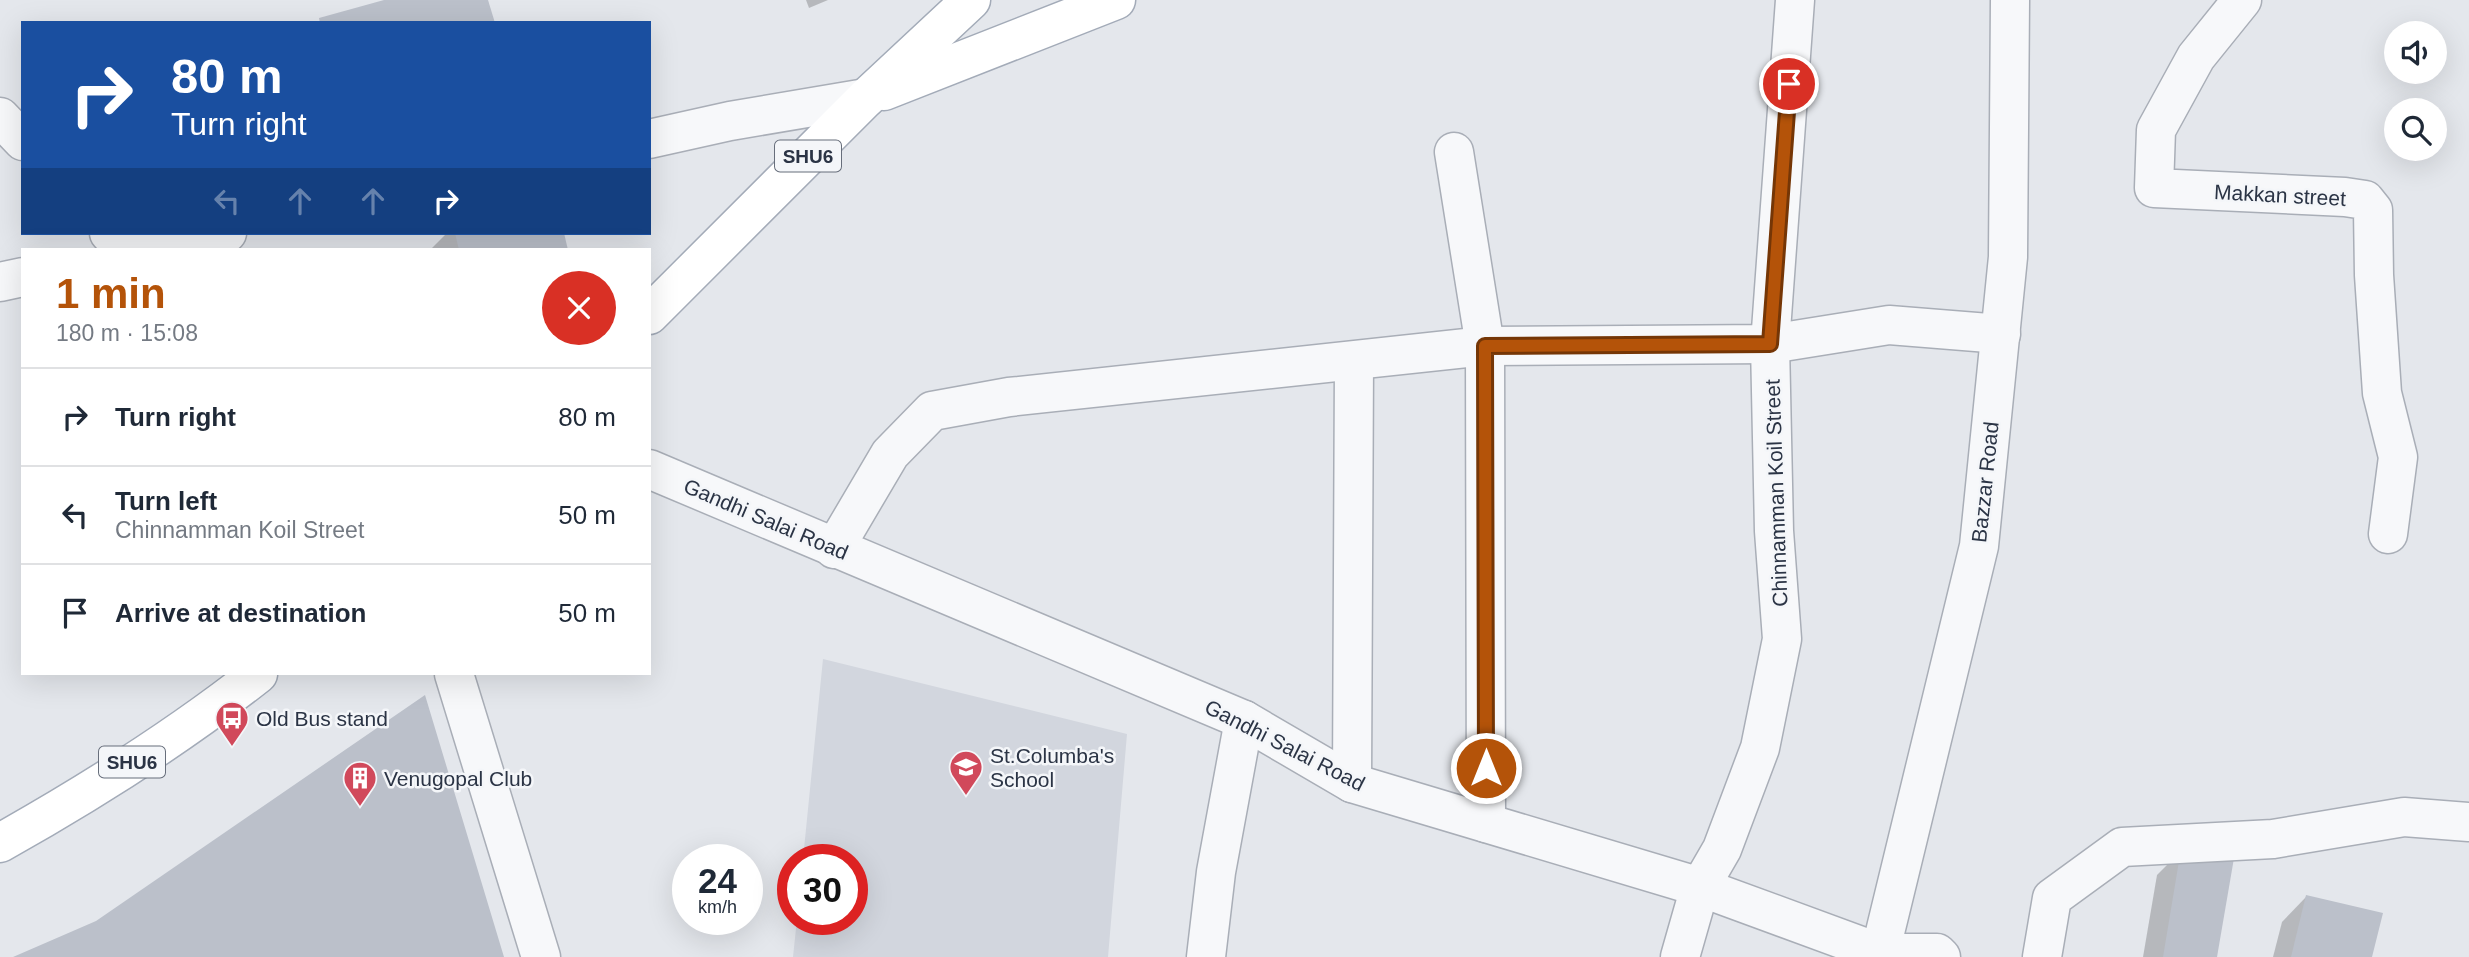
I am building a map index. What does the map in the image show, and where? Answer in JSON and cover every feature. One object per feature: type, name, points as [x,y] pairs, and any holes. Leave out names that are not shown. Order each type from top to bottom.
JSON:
[{"type":"main road","name":"SHU6","points":[[651,313],[866,98],[971,0]]},
{"type":"main road","points":[[866,98],[1116,0]]},
{"type":"main road","name":"SHU6","points":[[0,843],[68,804],[217,706],[257,675]]},
{"type":"street","name":"Chinnamman Koil Street","points":[[1679,957],[1700,887],[1722,849],[1760,748],[1782,639],[1774,531],[1770,344],[1795,0]]},
{"type":"street","name":"Bazzar Road","points":[[1880,953],[1979,546],[2008,257],[2010,0]]},
{"type":"street","name":"Makkan street","points":[[2242,0],[2196,57],[2156,130],[2154,188],[2344,197],[2365,200],[2373,210],[2374,275],[2382,393],[2398,457],[2388,534]]},
{"type":"street","points":[[651,139],[730,121],[866,98]]},
{"type":"street","points":[[0,117],[21,139]]},
{"type":"street","points":[[1454,152],[1485,346],[1486,823]]},
{"type":"street","points":[[111,235],[123,248]]},
{"type":"street","points":[[157,248],[218,235]]},
{"type":"street","points":[[0,282],[21,277]]},
{"type":"street","points":[[834,549],[890,454],[933,411],[1009,397],[1485,346],[1770,344],[1889,325],[2001,334]]},
{"type":"street","points":[[1352,783],[1354,361]]},
{"type":"street","name":"Gandhi Salai Road","points":[[651,470],[1244,720],[1352,783],[1700,887],[1880,953],[1937,953],[1941,957]]},
{"type":"street","points":[[454,675],[541,957]]},
{"type":"street","points":[[1206,957],[1216,872],[1244,720]]},
{"type":"street","points":[[2042,957],[2052,898],[2122,847],[2273,839],[2404,817],[2469,822]]},
{"type":"shaded area","name":"St.Columba's School","points":[[823,659],[1127,734],[1108,957],[793,957],[795,935],[868,935],[868,844],[804,844]]},
{"type":"building","points":[[384,0],[488,0],[494,21],[320,21],[319,18]]},
{"type":"building","points":[[455,235],[564,235],[568,248],[459,248]]},
{"type":"building","name":"Venugopal Club","points":[[425,695],[504,957],[13,957],[96,921]]},
{"type":"building","points":[[2181,849],[2234,858],[2217,957],[2163,957]]},
{"type":"building","points":[[2306,895],[2383,913],[2372,957],[2291,957]]},
{"type":"place","name":"Old Bus stand","points":[[232,748]]},
{"type":"place","name":"St.Columba's School","points":[[966,797]]},
{"type":"place","name":"Venugopal Club","points":[[360,808]]},
{"type":"route","points":[[1486,768],[1485,346],[1770,344],[1789,84]]}]
